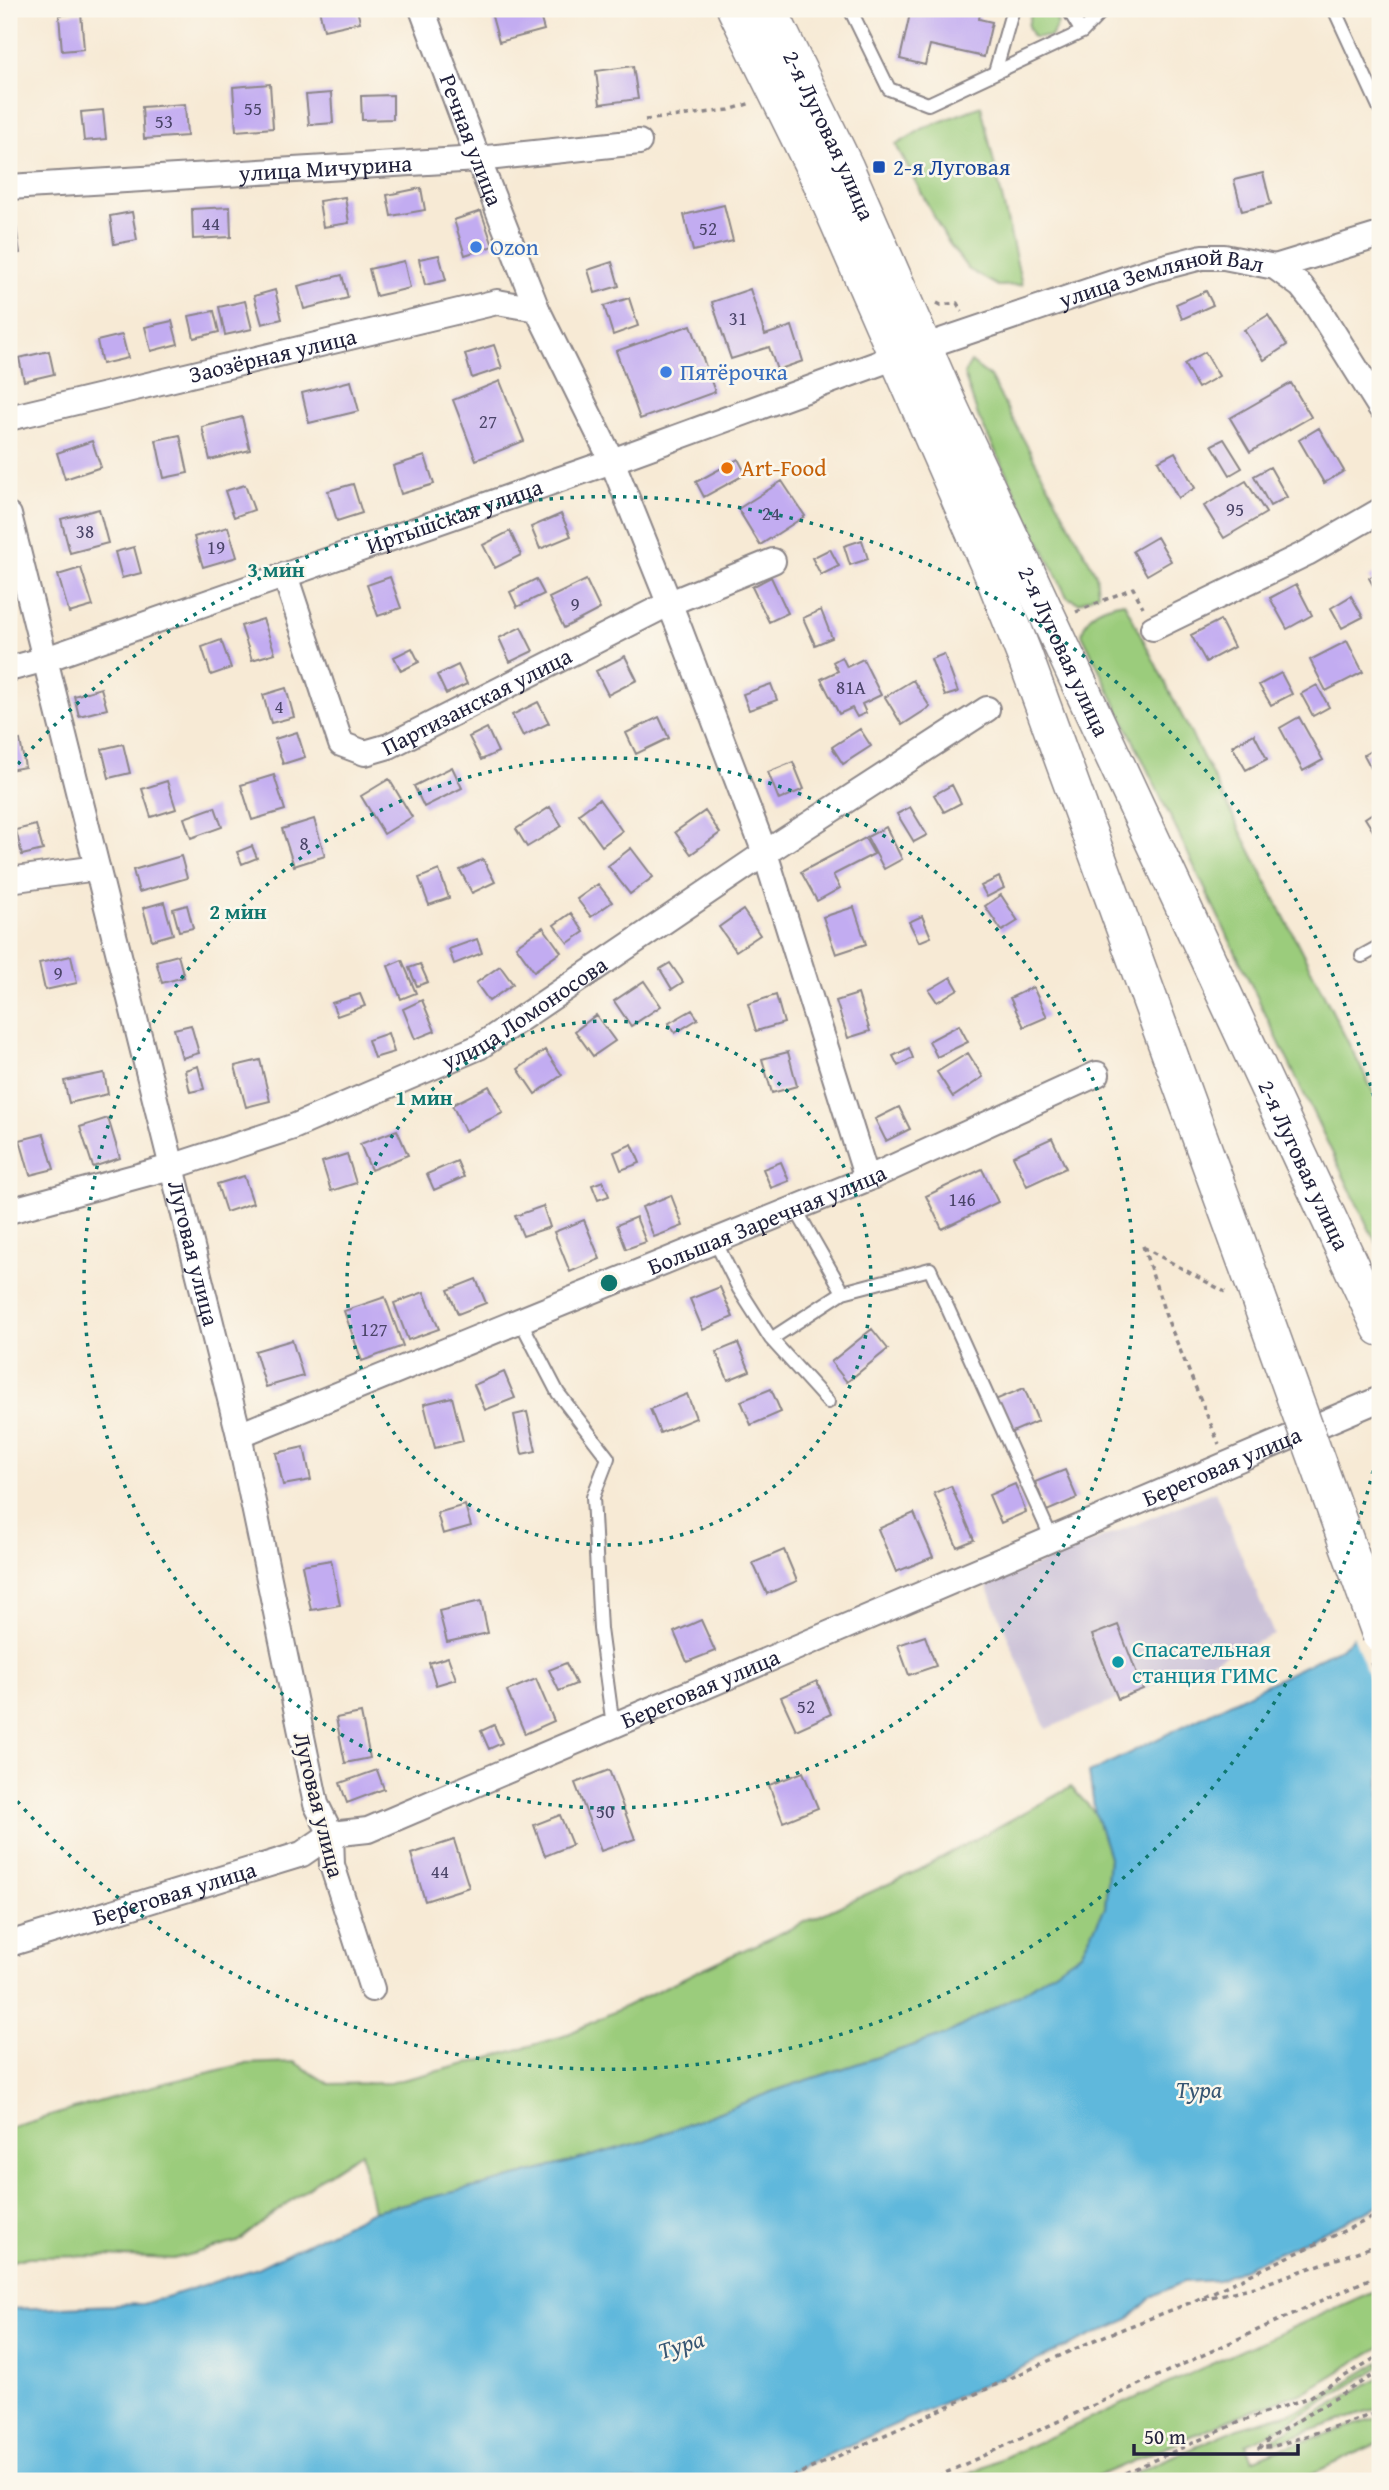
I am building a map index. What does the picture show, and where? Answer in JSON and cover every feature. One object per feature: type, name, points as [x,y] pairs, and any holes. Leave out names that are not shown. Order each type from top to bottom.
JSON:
[{"type":"main road","name":"2-я Луговая улица","points":[[735,9],[818,179],[909,352],[1380,1328]]},
{"type":"main road","name":"2-я Луговая улица","points":[[769,9],[846,168],[909,352],[1024,654],[1242,1294],[1380,1635]]},
{"type":"street","name":"Речная улица","points":[[422,9],[537,309],[612,461],[670,603],[765,853],[867,1179]]},
{"type":"street","name":"улица Мичурина","points":[[9,187],[478,159],[641,131]]},
{"type":"street","points":[[1275,267],[1380,235]]},
{"type":"street","name":"улица Земляной Вал","points":[[909,352],[1181,262],[1202,257],[1224,257],[1275,267],[1301,286],[1316,305],[1380,407]]},
{"type":"street","name":"Заозёрная улица","points":[[9,418],[497,302],[537,309]]},
{"type":"street","name":"Иртышская улица","points":[[9,669],[46,659],[612,461],[909,352]]},
{"type":"street","points":[[1153,628],[1307,553],[1380,511]]},
{"type":"street","name":"Луговая улица","points":[[9,515],[239,1436],[316,1804],[331,1834],[332,1865],[372,1989]]},
{"type":"street","name":"Партизанская улица","points":[[285,575],[341,744],[365,752],[389,746],[670,603],[774,561]]},
{"type":"street","name":"улица Ломоносова","points":[[9,1211],[171,1167],[293,1127],[480,1047],[765,853],[987,709]]},
{"type":"street","points":[[9,880],[97,868]]},
{"type":"street","name":"Большая Заречная улица","points":[[239,1436],[867,1179],[1097,1074]]},
{"type":"street","name":"Береговая улица","points":[[9,1944],[302,1854],[331,1834],[368,1830],[1380,1399]]},
{"type":"lane","points":[[850,9],[889,89],[928,104],[1082,32],[1104,9]]},
{"type":"lane","points":[[995,72],[1013,9]]},
{"type":"lane","points":[[1068,9],[1082,32]]},
{"type":"lane","points":[[1334,9],[1380,109]]},
{"type":"lane","points":[[1362,956],[1380,946]]},
{"type":"lane","points":[[795,1208],[843,1292]]},
{"type":"lane","points":[[715,1241],[739,1290],[771,1339],[828,1402]]},
{"type":"lane","points":[[771,1339],[843,1292],[930,1269],[1052,1539]]},
{"type":"lane","points":[[520,1320],[558,1393],[608,1458],[593,1497],[600,1629],[613,1726]]},
{"type":"path","points":[[641,131],[752,103]]},
{"type":"path","points":[[1075,612],[1133,588]]},
{"type":"path","points":[[1228,1465],[1166,1316],[1143,1247],[1242,1294]]},
{"type":"path","points":[[783,2481],[1097,2339],[1192,2302],[1380,2214]]},
{"type":"path","points":[[1192,2302],[1255,2287],[1380,2244]]},
{"type":"path","points":[[928,2481],[1380,2274]]},
{"type":"path","points":[[1107,2481],[1240,2422],[1310,2397],[1380,2356]]},
{"type":"path","points":[[1380,2371],[1271,2437],[1259,2448],[1275,2446],[1380,2412]]},
{"type":"shaded area","points":[[1215,1491],[1274,1635],[1046,1729],[987,1586]]},
{"type":"green space","points":[[1032,9],[1052,9],[1058,23],[1051,37],[1033,37],[1028,26]]},
{"type":"green space","points":[[981,106],[1022,285],[998,286],[968,269],[946,239],[896,145],[924,128]]},
{"type":"green space","points":[[971,362],[990,377],[1096,574],[1098,593],[1079,603],[1067,597],[978,416],[964,374]]},
{"type":"green space","points":[[1124,602],[1380,1105],[1380,1247],[1082,634],[1084,626],[1097,611]]},
{"type":"green space","points":[[1071,1787],[1095,1813],[1109,1857],[1105,1908],[1081,1953],[1021,1994],[945,2035],[780,2089],[641,2142],[501,2181],[373,2211],[361,2152],[319,2179],[237,2242],[173,2259],[28,2257],[9,2262],[9,2128],[149,2087],[244,2064],[294,2062],[329,2084],[390,2083],[564,2036],[702,1969],[917,1871]]},
{"type":"green space","points":[[1380,2288],[1380,2347],[1308,2390],[1238,2416],[1086,2481],[952,2481]]},
{"type":"green space","points":[[1380,2362],[1380,2367],[1270,2434],[1246,2444],[1253,2460],[1380,2417],[1380,2442],[1296,2481],[1116,2481],[1241,2427],[1300,2410]]},
{"type":"green space","points":[[1380,2377],[1380,2408],[1273,2443],[1272,2439]]},
{"type":"water","name":"Тура","points":[[1380,1604],[1380,2205],[1219,2280],[1183,2282],[1153,2296],[1129,2319],[770,2481],[9,2481],[9,2309],[143,2304],[255,2269],[373,2211],[501,2181],[641,2142],[780,2089],[945,2035],[1020,1994],[1081,1953],[1105,1908],[1109,1857],[1095,1813],[1089,1773],[1344,1646]]},
{"type":"pier","points":[[1380,1600],[1380,1708],[1352,1632]]},
{"type":"building","points":[[319,9],[357,9],[360,22],[324,30]]},
{"type":"building","points":[[490,9],[538,9],[544,30],[499,42]]},
{"type":"building","points":[[911,9],[981,9],[979,19],[992,22],[984,57],[930,45],[925,65],[900,59]]},
{"type":"building","points":[[81,13],[84,49],[62,51],[59,15]]},
{"type":"building","points":[[633,66],[638,99],[600,104],[596,71]]},
{"type":"building","points":[[270,84],[273,128],[236,131],[233,87]]},
{"type":"building","points":[[331,93],[333,123],[309,125],[306,95]]},
{"type":"building","points":[[393,95],[393,119],[362,120],[361,96]]},
{"type":"building","points":[[185,104],[187,136],[144,139],[142,107]]},
{"type":"building","points":[[103,110],[106,139],[84,141],[81,112]]},
{"type":"building","points":[[1263,173],[1271,204],[1242,211],[1234,180]]},
{"type":"building","points":[[421,188],[425,210],[391,216],[387,195]]},
{"type":"building","points":[[345,197],[349,223],[323,227],[319,201]]},
{"type":"building","points":[[724,205],[733,241],[693,251],[684,215]]},
{"type":"building","points":[[230,207],[231,237],[193,239],[192,209]]},
{"type":"building","points":[[481,211],[493,246],[465,255],[454,220]]},
{"type":"building","points":[[132,212],[137,240],[114,244],[110,216]]},
{"type":"building","points":[[15,220],[20,253],[9,255],[9,221]]},
{"type":"building","points":[[439,255],[446,280],[425,285],[419,259]]},
{"type":"building","points":[[404,261],[410,288],[376,296],[369,269]]},
{"type":"building","points":[[612,262],[619,286],[595,293],[588,270]]},
{"type":"building","points":[[342,275],[348,298],[304,309],[298,286]]},
{"type":"building","points":[[750,289],[765,335],[792,326],[803,361],[777,370],[769,347],[731,359],[712,302]]},
{"type":"building","points":[[275,290],[282,319],[262,324],[254,296]]},
{"type":"building","points":[[1206,291],[1213,305],[1182,319],[1176,304]]},
{"type":"building","points":[[629,298],[638,326],[613,335],[604,306]]},
{"type":"building","points":[[245,301],[252,329],[225,335],[219,307]]},
{"type":"building","points":[[214,311],[219,332],[194,338],[189,316]]},
{"type":"building","points":[[1268,315],[1287,345],[1264,360],[1244,330]]},
{"type":"building","points":[[172,321],[178,344],[151,351],[145,327]]},
{"type":"building","name":"Пятёрочка","points":[[691,325],[715,392],[640,419],[616,351]]},
{"type":"building","points":[[122,335],[128,358],[102,364],[97,341]]},
{"type":"building","points":[[494,345],[502,368],[472,378],[465,354]]},
{"type":"building","points":[[49,351],[54,374],[24,381],[19,358]]},
{"type":"building","points":[[1205,352],[1219,376],[1198,388],[1184,364]]},
{"type":"building","points":[[351,381],[359,411],[309,423],[302,393]]},
{"type":"building","points":[[500,381],[524,441],[476,460],[453,400]]},
{"type":"building","points":[[1291,383],[1311,417],[1250,452],[1230,418]]},
{"type":"building","points":[[242,417],[250,450],[210,460],[202,427]]},
{"type":"building","points":[[1319,428],[1344,471],[1324,483],[1299,440]]},
{"type":"building","points":[[180,435],[188,473],[164,478],[156,440]]},
{"type":"building","points":[[1224,439],[1242,468],[1230,475],[1212,445]]},
{"type":"building","points":[[92,441],[101,467],[65,479],[57,453]]},
{"type":"building","points":[[1175,452],[1195,488],[1178,498],[1158,461]]},
{"type":"building","points":[[425,456],[434,484],[401,494],[393,466]]},
{"type":"building","points":[[738,459],[746,474],[704,497],[696,482]]},
{"type":"building","points":[[1270,467],[1287,497],[1270,506],[1254,476]]},
{"type":"building","points":[[782,481],[805,516],[760,545],[738,509]]},
{"type":"building","points":[[1246,481],[1266,513],[1224,538],[1204,506]]},
{"type":"building","points":[[353,484],[362,513],[337,521],[328,491]]},
{"type":"building","points":[[245,485],[254,510],[234,517],[225,491]]},
{"type":"building","points":[[99,509],[108,543],[70,553],[61,519]]},
{"type":"building","points":[[561,514],[571,536],[540,549],[531,527]]},
{"type":"building","points":[[228,527],[237,557],[203,567],[194,537]]},
{"type":"building","points":[[510,531],[521,555],[495,568],[483,545]]},
{"type":"building","points":[[1157,537],[1171,561],[1147,575],[1133,551]]},
{"type":"building","points":[[862,540],[868,559],[850,565],[844,546]]},
{"type":"building","points":[[134,547],[141,573],[122,578],[115,552]]},
{"type":"building","points":[[830,549],[839,566],[821,575],[812,558]]},
{"type":"building","points":[[81,568],[93,606],[69,613],[58,575]]},
{"type":"building","points":[[1380,571],[1380,598],[1369,578]]},
{"type":"building","points":[[390,577],[401,608],[378,616],[367,585]]},
{"type":"building","points":[[771,577],[788,613],[769,622],[752,587]]},
{"type":"building","points":[[536,579],[544,594],[517,607],[510,592]]},
{"type":"building","points":[[586,580],[600,609],[564,628],[549,598]]},
{"type":"building","points":[[1296,584],[1312,615],[1287,629],[1270,598]]},
{"type":"building","points":[[1351,596],[1363,617],[1342,628],[1331,608]]},
{"type":"building","points":[[821,610],[832,638],[815,645],[803,618]]},
{"type":"building","points":[[263,619],[275,653],[252,660],[241,626]]},
{"type":"building","points":[[1220,620],[1234,647],[1206,662],[1191,635]]},
{"type":"building","points":[[521,627],[533,651],[510,662],[499,638]]},
{"type":"building","points":[[221,640],[231,668],[211,675],[202,647]]},
{"type":"building","points":[[1347,641],[1363,672],[1326,691],[1310,660]]},
{"type":"building","points":[[412,648],[419,662],[401,671],[394,657]]},
{"type":"building","points":[[944,654],[958,692],[945,696],[931,659]]},
{"type":"building","points":[[625,656],[637,680],[608,695],[596,671]]},
{"type":"building","points":[[842,657],[847,667],[863,659],[881,695],[862,704],[866,713],[857,717],[852,708],[839,714],[821,679],[838,671],[833,662]]},
{"type":"building","points":[[458,665],[467,684],[446,694],[437,675]]},
{"type":"building","points":[[1281,673],[1292,694],[1271,705],[1259,685]]},
{"type":"building","points":[[913,680],[930,707],[902,725],[885,697]]},
{"type":"building","points":[[771,684],[777,700],[749,710],[743,694]]},
{"type":"building","points":[[1317,685],[1329,707],[1313,716],[1301,694]]},
{"type":"building","points":[[101,688],[107,709],[79,716],[74,696]]},
{"type":"building","points":[[286,688],[294,717],[271,723],[263,695]]},
{"type":"building","points":[[538,702],[549,723],[523,736],[512,715]]},
{"type":"building","points":[[659,717],[669,738],[636,754],[626,733]]},
{"type":"building","points":[[1299,717],[1323,760],[1303,771],[1280,728]]},
{"type":"building","points":[[487,728],[498,752],[481,760],[469,737]]},
{"type":"building","points":[[860,729],[871,746],[843,764],[832,747]]},
{"type":"building","points":[[297,732],[305,757],[283,764],[275,739]]},
{"type":"building","points":[[1254,734],[1267,759],[1246,770],[1232,746]]},
{"type":"building","points":[[20,740],[25,767],[9,770],[9,742]]},
{"type":"building","points":[[123,744],[130,773],[109,778],[102,749]]},
{"type":"building","points":[[1380,746],[1380,763],[1371,768],[1364,755]]},
{"type":"building","points":[[793,762],[804,789],[779,800],[768,772]]},
{"type":"building","points":[[452,767],[462,788],[424,807],[414,786]]},
{"type":"building","points":[[274,775],[285,810],[252,820],[241,785]]},
{"type":"building","points":[[389,779],[412,817],[384,834],[361,796]]},
{"type":"building","points":[[167,781],[176,809],[151,817],[142,789]]},
{"type":"building","points":[[952,785],[961,803],[944,812],[934,795]]},
{"type":"building","points":[[599,799],[622,831],[602,846],[579,814]]},
{"type":"building","points":[[215,807],[222,827],[191,838],[184,818]]},
{"type":"building","points":[[550,807],[562,826],[527,847],[516,829]]},
{"type":"building","points":[[910,807],[927,835],[914,842],[897,814]]},
{"type":"building","points":[[1380,808],[1380,842],[1365,818]]},
{"type":"building","points":[[705,811],[720,833],[691,854],[675,832]]},
{"type":"building","points":[[314,819],[325,856],[294,866],[282,829]]},
{"type":"building","points":[[36,825],[43,850],[22,855],[16,830]]},
{"type":"building","points":[[886,827],[902,859],[884,869],[867,837]]},
{"type":"building","points":[[865,838],[874,854],[833,875],[840,888],[817,901],[801,872]]},
{"type":"building","points":[[252,846],[257,858],[242,864],[237,852]]},
{"type":"building","points":[[631,848],[653,877],[630,894],[608,866]]},
{"type":"building","points":[[181,856],[187,878],[139,892],[133,870]]},
{"type":"building","points":[[483,859],[495,882],[472,893],[460,870]]},
{"type":"building","points":[[439,870],[449,898],[429,905],[419,878]]},
{"type":"building","points":[[999,877],[1004,888],[987,897],[981,886]]},
{"type":"building","points":[[598,884],[612,902],[591,917],[577,899]]},
{"type":"building","points":[[1001,895],[1018,921],[1002,931],[985,906]]},
{"type":"building","points":[[164,902],[173,934],[152,940],[143,908]]},
{"type":"building","points":[[187,905],[193,928],[179,931],[173,909]]},
{"type":"building","points":[[854,907],[866,944],[836,954],[823,917]]},
{"type":"building","points":[[743,910],[760,935],[736,951],[719,927]]},
{"type":"building","points":[[571,913],[584,932],[568,943],[554,925]]},
{"type":"building","points":[[922,916],[931,937],[919,942],[909,922]]},
{"type":"building","points":[[543,927],[561,952],[534,971],[516,946]]},
{"type":"building","points":[[477,939],[482,953],[454,964],[449,949]]},
{"type":"building","points":[[178,955],[184,977],[162,983],[156,961]]},
{"type":"building","points":[[71,956],[77,983],[45,990],[39,963]]},
{"type":"building","points":[[402,960],[416,993],[401,999],[388,966]]},
{"type":"building","points":[[670,963],[683,982],[672,989],[660,969]]},
{"type":"building","points":[[420,964],[428,982],[417,986],[409,968]]},
{"type":"building","points":[[500,966],[513,984],[489,1001],[476,983]]},
{"type":"building","points":[[951,977],[958,989],[937,1002],[929,990]]},
{"type":"building","points":[[644,981],[661,1006],[631,1026],[614,1001]]},
{"type":"building","points":[[1033,987],[1047,1017],[1024,1027],[1010,998]]},
{"type":"building","points":[[360,994],[365,1006],[337,1016],[332,1003]]},
{"type":"building","points":[[858,994],[870,1031],[848,1038],[836,1001]]},
{"type":"building","points":[[776,995],[784,1023],[756,1031],[748,1004]]},
{"type":"building","points":[[422,1000],[435,1031],[415,1039],[403,1009]]},
{"type":"building","points":[[692,1010],[698,1019],[675,1033],[669,1023]]},
{"type":"building","points":[[596,1015],[615,1041],[593,1056],[575,1031]]},
{"type":"building","points":[[191,1025],[199,1053],[182,1058],[174,1029]]},
{"type":"building","points":[[959,1025],[968,1042],[937,1057],[929,1041]]},
{"type":"building","points":[[388,1033],[394,1052],[374,1058],[368,1040]]},
{"type":"building","points":[[909,1048],[913,1058],[898,1066],[893,1056]]},
{"type":"building","points":[[545,1050],[562,1075],[535,1094],[518,1069]]},
{"type":"building","points":[[788,1052],[797,1086],[772,1093],[762,1059]]},
{"type":"building","points":[[968,1053],[983,1077],[953,1097],[937,1072]]},
{"type":"building","points":[[260,1060],[270,1101],[246,1107],[235,1066]]},
{"type":"building","points":[[198,1066],[204,1089],[190,1092],[185,1070]]},
{"type":"building","points":[[104,1073],[108,1094],[69,1103],[64,1081]]},
{"type":"building","points":[[489,1086],[503,1113],[465,1131],[452,1105]]},
{"type":"building","points":[[899,1107],[910,1129],[886,1141],[875,1119]]},
{"type":"building","points":[[108,1118],[120,1158],[93,1167],[80,1127]]},
{"type":"building","points":[[397,1130],[408,1155],[371,1170],[360,1144]]},
{"type":"building","points":[[44,1134],[54,1169],[30,1175],[20,1140]]},
{"type":"building","points":[[1052,1138],[1066,1168],[1027,1186],[1013,1156]]},
{"type":"building","points":[[632,1144],[640,1163],[621,1170],[614,1152]]},
{"type":"building","points":[[347,1154],[356,1183],[331,1191],[322,1162]]},
{"type":"building","points":[[457,1161],[464,1177],[434,1190],[427,1174]]},
{"type":"building","points":[[781,1162],[789,1181],[771,1188],[763,1169]]},
{"type":"building","points":[[982,1169],[998,1202],[942,1229],[926,1196]]},
{"type":"building","points":[[244,1176],[253,1203],[226,1212],[217,1184]]},
{"type":"building","points":[[603,1181],[609,1196],[598,1200],[592,1185]]},
{"type":"building","points":[[671,1195],[683,1226],[654,1237],[642,1207]]},
{"type":"building","points":[[543,1206],[550,1227],[523,1236],[515,1216]]},
{"type":"building","points":[[636,1217],[646,1242],[626,1249],[617,1225]]},
{"type":"building","points":[[584,1220],[600,1259],[570,1272],[554,1232]]},
{"type":"building","points":[[476,1279],[486,1303],[458,1314],[448,1290]]},
{"type":"building","points":[[720,1287],[733,1317],[703,1330],[690,1299]]},
{"type":"building","points":[[424,1292],[439,1329],[408,1340],[394,1303]]},
{"type":"building","points":[[385,1297],[403,1346],[362,1361],[344,1311]]},
{"type":"building","points":[[872,1329],[888,1349],[847,1382],[831,1362]]},
{"type":"building","points":[[292,1340],[303,1376],[266,1387],[255,1351]]},
{"type":"building","points":[[738,1343],[750,1371],[728,1380],[716,1352]]},
{"type":"building","points":[[504,1372],[515,1398],[485,1410],[474,1385]]},
{"type":"building","points":[[1024,1388],[1038,1421],[1010,1433],[995,1400]]},
{"type":"building","points":[[771,1389],[781,1412],[751,1425],[741,1401]]},
{"type":"building","points":[[687,1394],[696,1418],[660,1433],[650,1409]]},
{"type":"building","points":[[452,1397],[463,1441],[435,1448],[424,1404]]},
{"type":"building","points":[[527,1412],[536,1451],[522,1454],[514,1415]]},
{"type":"building","points":[[304,1447],[311,1480],[283,1485],[276,1453]]},
{"type":"building","points":[[1065,1470],[1077,1498],[1047,1511],[1035,1482]]},
{"type":"building","points":[[1015,1484],[1026,1512],[1001,1523],[989,1495]]},
{"type":"building","points":[[951,1486],[974,1540],[957,1547],[934,1493]]},
{"type":"building","points":[[465,1505],[471,1526],[443,1534],[437,1513]]},
{"type":"building","points":[[914,1513],[933,1557],[896,1572],[878,1529]]},
{"type":"building","points":[[784,1550],[797,1581],[767,1594],[753,1563]]},
{"type":"building","points":[[331,1560],[340,1605],[311,1610],[302,1565]]},
{"type":"building","points":[[481,1601],[488,1633],[447,1642],[439,1611]]},
{"type":"building","points":[[701,1620],[715,1651],[687,1662],[674,1632]]},
{"type":"building","name":"Спасательная станция ГИМС","points":[[1118,1625],[1143,1689],[1118,1699],[1092,1635]]},
{"type":"building","points":[[925,1636],[936,1666],[909,1675],[898,1645]]},
{"type":"building","points":[[448,1657],[456,1679],[436,1685],[429,1663]]},
{"type":"building","points":[[566,1663],[576,1684],[559,1691],[549,1670]]},
{"type":"building","points":[[536,1679],[554,1721],[525,1734],[507,1691]]},
{"type":"building","points":[[817,1681],[831,1714],[796,1730],[781,1697]]},
{"type":"building","points":[[361,1713],[370,1758],[345,1763],[336,1718]]},
{"type":"building","points":[[494,1725],[502,1743],[489,1749],[481,1731]]},
{"type":"building","points":[[377,1770],[384,1789],[347,1803],[340,1783]]},
{"type":"building","points":[[609,1770],[635,1839],[601,1851],[575,1783]]},
{"type":"building","points":[[803,1772],[818,1808],[783,1822],[769,1785]]},
{"type":"building","points":[[560,1815],[572,1845],[545,1856],[534,1825]]},
{"type":"building","points":[[454,1840],[469,1887],[425,1901],[411,1854]]},
{"type":"place","name":"2-я Луговая","points":[[879,167]]},
{"type":"place","name":"Ozon","points":[[476,247]]},
{"type":"place","name":"Пятёрочка","points":[[666,372]]},
{"type":"place","name":"Art-Food","points":[[727,468]]},
{"type":"place","name":"Спасательная станция ГИМС","points":[[1118,1662]]}]
